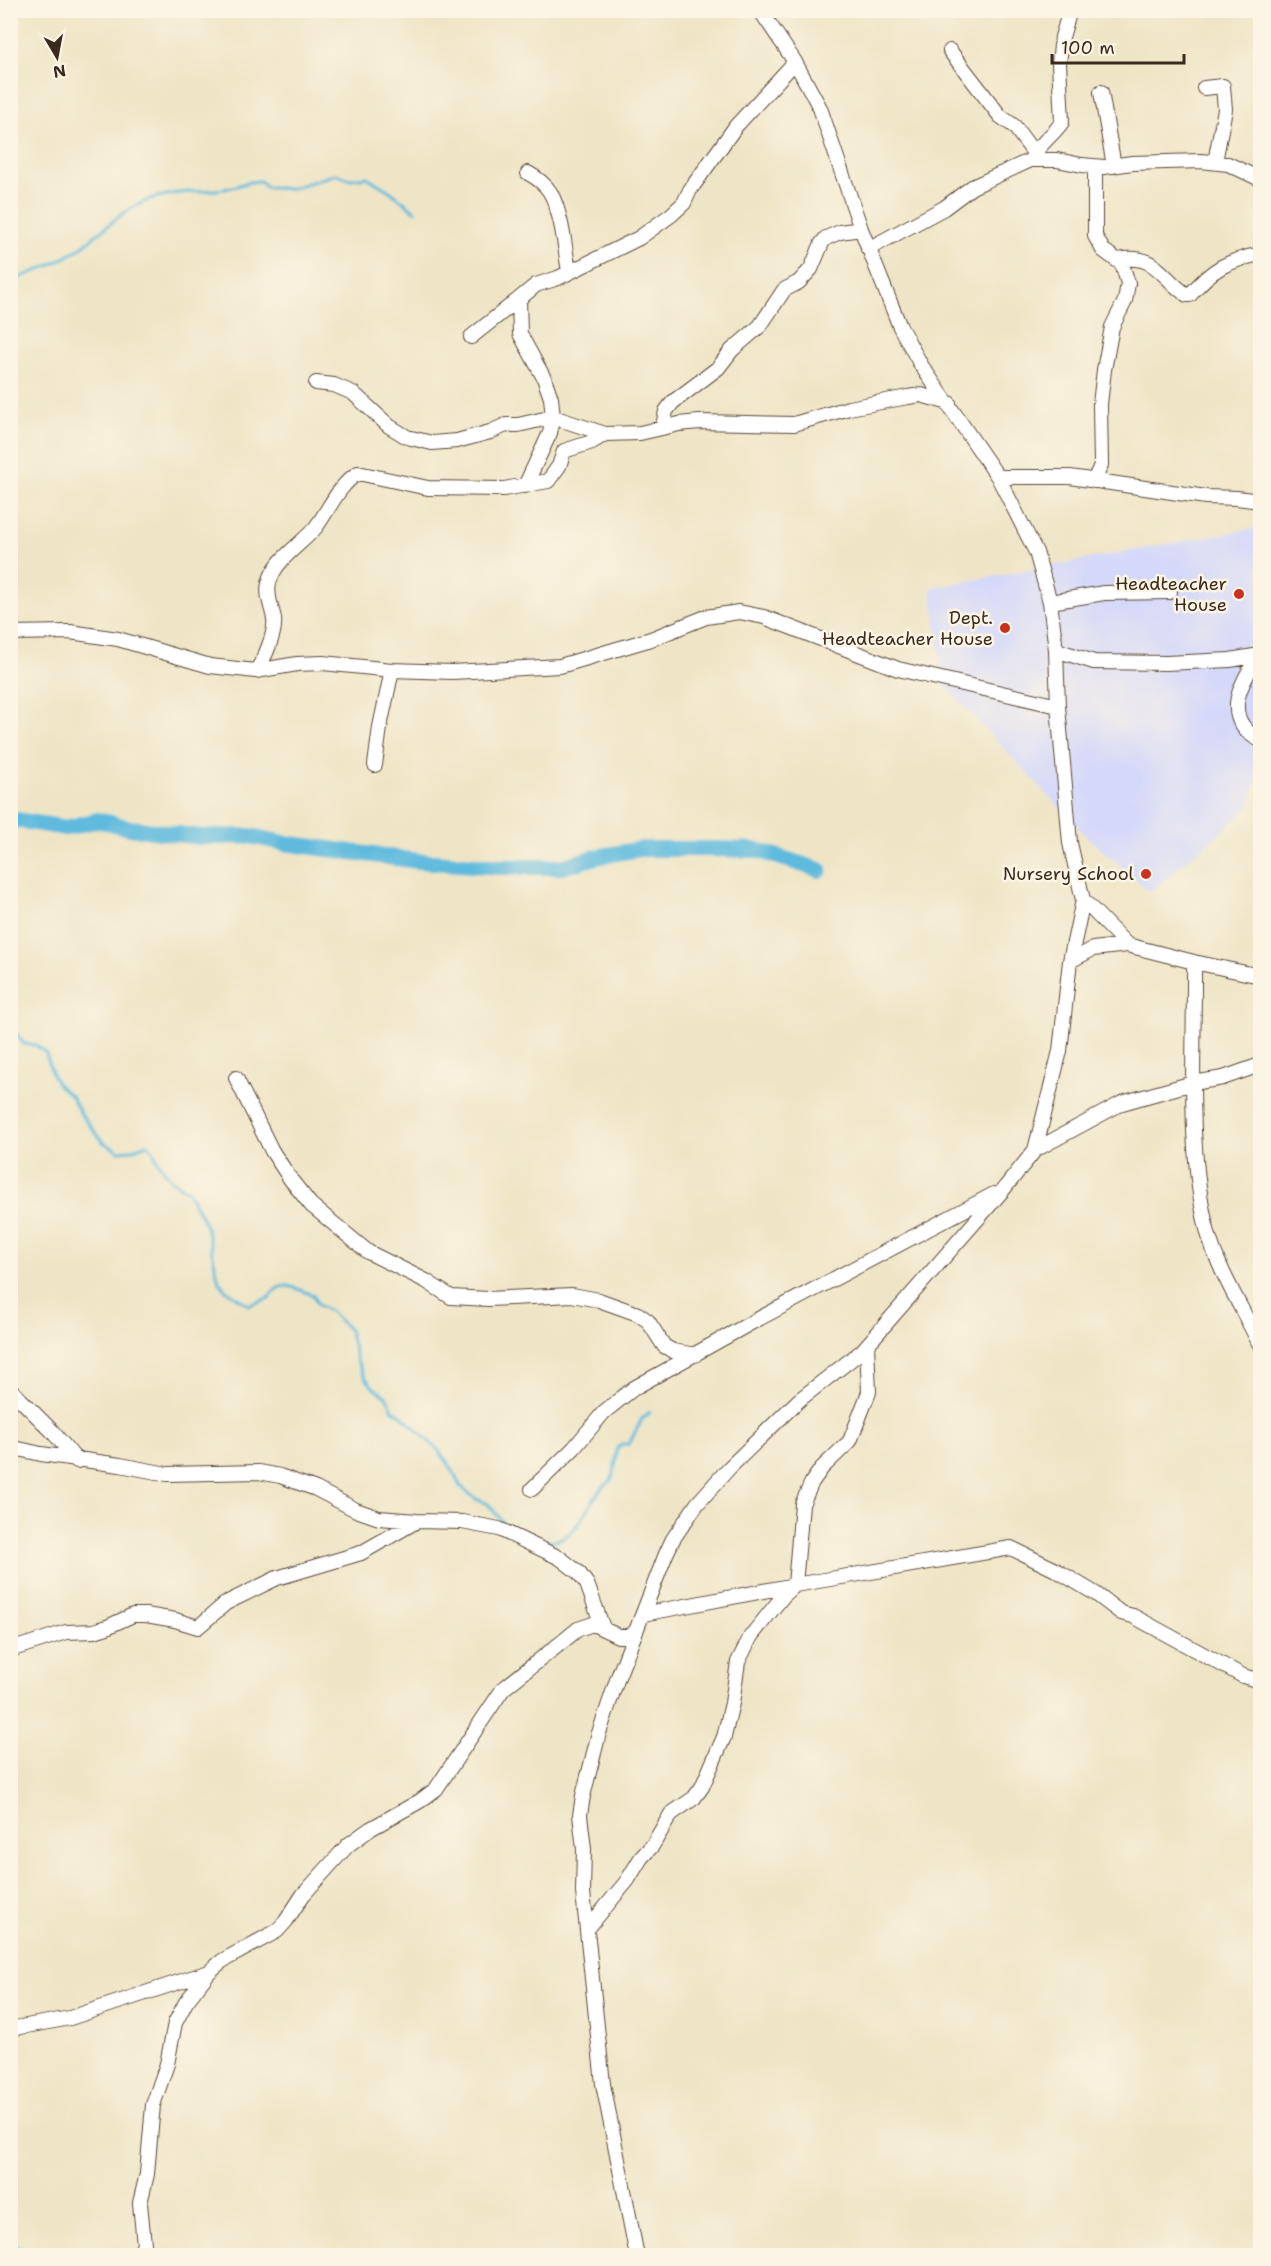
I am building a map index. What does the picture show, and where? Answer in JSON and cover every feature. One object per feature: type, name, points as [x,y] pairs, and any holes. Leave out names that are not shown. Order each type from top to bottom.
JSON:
[{"type":"street","points":[[760,10],[795,62],[820,108],[868,249],[900,327],[921,365],[998,477],[1036,552],[1050,602],[1056,650],[1058,705],[1070,843],[1083,900],[1070,961],[1060,1051],[1035,1150]]},
{"type":"street","points":[[868,249],[944,208],[972,187],[1032,156],[1057,130],[1062,122],[1059,57],[1070,10]]},
{"type":"street","points":[[950,51],[1000,116],[1014,126],[1032,156],[1095,166],[1178,160],[1215,162],[1228,164],[1260,179]]},
{"type":"street","points":[[471,337],[536,285],[570,272],[639,238],[671,216],[684,203],[690,190],[736,126],[795,62]]},
{"type":"street","points":[[1204,88],[1219,85],[1225,90],[1225,109],[1215,162]]},
{"type":"street","points":[[1101,92],[1114,166]]},
{"type":"street","points":[[1094,481],[1101,465],[1100,404],[1104,370],[1112,327],[1125,300],[1128,283],[1125,271],[1118,260],[1103,250],[1095,236],[1095,166]]},
{"type":"street","points":[[528,173],[551,194],[570,272]]},
{"type":"street","points":[[663,426],[666,411],[673,402],[718,368],[732,350],[760,326],[784,290],[799,282],[811,269],[826,238],[840,232],[861,229]]},
{"type":"street","points":[[1118,260],[1130,258],[1149,262],[1187,296],[1200,282],[1233,260],[1260,254]]},
{"type":"street","points":[[519,299],[520,334],[544,378],[553,417],[550,433],[525,486]]},
{"type":"street","points":[[316,383],[334,385],[353,393],[389,426],[407,436],[432,443],[457,441],[506,425],[518,425],[553,417],[605,435],[640,433],[663,426],[712,422],[794,424],[849,408],[921,395],[949,403]]},
{"type":"street","points":[[256,671],[265,656],[274,625],[268,596],[273,573],[300,541],[315,528],[340,489],[350,478],[358,473],[428,488],[493,489],[525,486],[549,481],[567,448],[592,442],[605,435]]},
{"type":"street","points":[[998,477],[1070,477],[1206,497],[1260,501]]},
{"type":"street","points":[[1050,602],[1104,593],[1170,592]]},
{"type":"street","points":[[10,633],[70,632],[108,638],[210,666],[256,671],[297,664],[323,663],[393,670],[452,672],[560,666],[631,646],[706,617],[739,612],[764,617],[889,666],[1058,705]]},
{"type":"street","points":[[1056,650],[1094,662],[1166,663],[1259,656]]},
{"type":"street","points":[[1259,656],[1241,685],[1237,700],[1237,713],[1247,733],[1260,740]]},
{"type":"street","points":[[375,765],[380,727],[393,670]]},
{"type":"street","points":[[1083,900],[1127,945]]},
{"type":"street","points":[[1070,961],[1093,949],[1127,945],[1260,976]]},
{"type":"street","points":[[1194,962],[1196,1155],[1208,1233],[1260,1345]]},
{"type":"street","points":[[637,2256],[603,2084],[583,1892],[584,1849],[580,1815],[599,1733],[618,1677],[673,1539],[697,1504],[729,1468],[799,1401],[867,1345],[1003,1190],[1035,1150],[1122,1103],[1194,1083],[1223,1078],[1260,1065]]},
{"type":"street","points":[[236,1078],[272,1151],[291,1180],[311,1205],[333,1226],[368,1252],[426,1281],[451,1297],[479,1299],[572,1295],[599,1300],[638,1314],[648,1321],[664,1346],[673,1351],[695,1355]]},
{"type":"street","points":[[532,1489],[574,1448],[604,1412],[634,1388],[749,1324],[1003,1190]]},
{"type":"street","points":[[588,1928],[627,1881],[671,1814],[694,1797],[702,1787],[724,1737],[738,1662],[751,1636],[784,1594],[795,1585],[802,1504],[812,1482],[822,1468],[850,1441],[869,1392],[867,1345]]},
{"type":"street","points":[[10,1389],[52,1431],[77,1461]]},
{"type":"street","points":[[10,1447],[77,1461],[120,1465],[167,1474],[259,1472],[280,1476],[316,1489],[356,1510],[379,1518],[462,1522],[499,1529],[560,1558],[579,1573],[587,1584],[603,1628]]},
{"type":"street","points":[[10,1650],[66,1632],[94,1631],[133,1615],[175,1620],[198,1627],[226,1603],[277,1578],[361,1553],[417,1521]]},
{"type":"street","points":[[644,1614],[795,1585],[1011,1548],[1056,1570],[1121,1613],[1133,1616],[1244,1676],[1260,1681]]},
{"type":"street","points":[[139,2256],[144,2244],[140,2203],[147,2174],[153,2105],[167,2064],[175,2023],[186,2002],[209,1972],[222,1961],[277,1931],[303,1894],[348,1845],[436,1789],[503,1689],[578,1629],[593,1624],[618,1636],[627,1636],[636,1632]]},
{"type":"street","points":[[10,2029],[70,2018],[209,1972]]},
{"type":"shaded area","points":[[1260,527],[1260,770],[1248,809],[1150,892],[1088,838],[944,685],[931,588]]},
{"type":"waterway","points":[[10,281],[64,258],[129,210],[148,200],[166,195],[224,189],[260,181],[266,187],[290,189],[336,174],[349,179],[367,177],[415,211]]},
{"type":"waterway","points":[[10,819],[66,828],[98,820],[130,828],[200,837],[250,836],[284,843],[418,861],[502,867],[562,867],[596,857],[640,849],[708,849],[757,850],[820,870]]},
{"type":"waterway","points":[[10,1025],[24,1044],[36,1045],[46,1053],[58,1085],[72,1097],[80,1113],[103,1142],[119,1151],[131,1150],[147,1144],[166,1174],[188,1191],[206,1226],[219,1282],[227,1291],[249,1305],[269,1298],[283,1286],[313,1295],[318,1305],[330,1311],[349,1330],[357,1361],[374,1388],[387,1397],[393,1410],[438,1450],[449,1464],[460,1486],[476,1499],[488,1504],[505,1525]]},
{"type":"waterway","points":[[538,1540],[551,1541],[561,1538],[577,1526],[601,1489],[610,1482],[617,1448],[622,1444],[629,1444],[642,1419],[650,1412]]},
{"type":"waterway","points":[[10,2240],[30,2256]]},
{"type":"place","name":"Headteacher House","points":[[1239,594]]},
{"type":"place","name":"Dept. Headteacher House","points":[[1005,628]]},
{"type":"place","name":"Nursery School","points":[[1146,874]]}]
